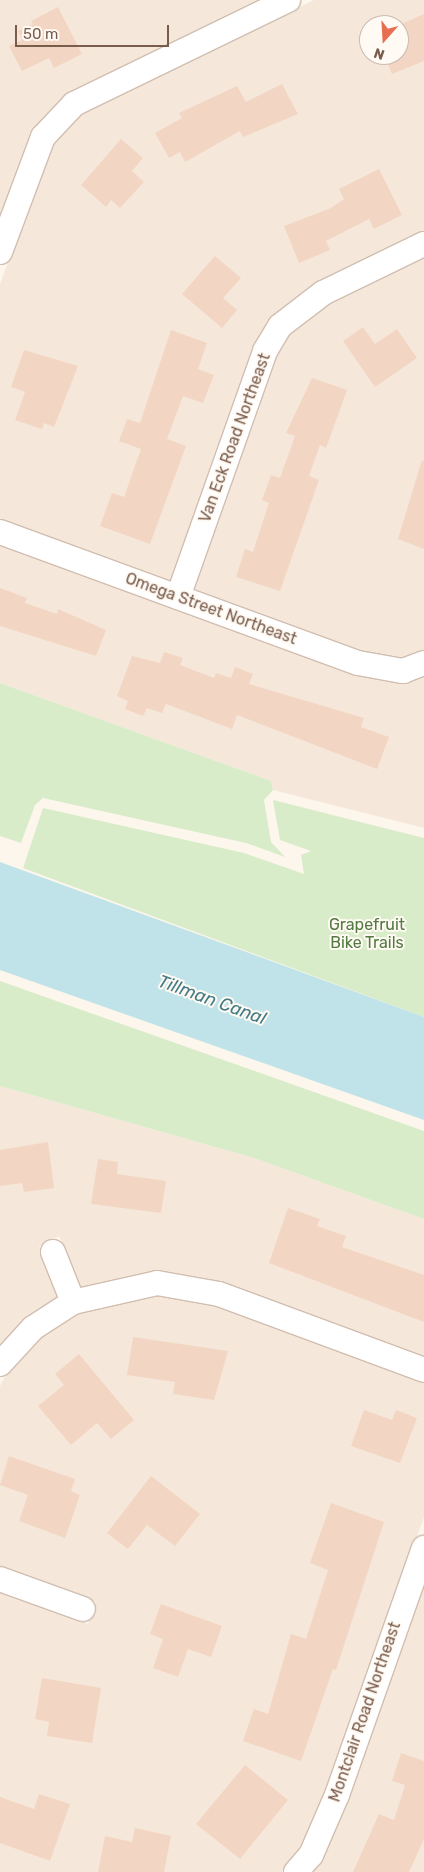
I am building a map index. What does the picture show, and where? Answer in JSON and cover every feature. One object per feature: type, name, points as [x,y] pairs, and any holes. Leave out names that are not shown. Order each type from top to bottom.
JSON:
[{"type":"street","points":[[2,240],[43,137],[74,104],[288,0]]},
{"type":"street","name":"Van Eck Road Northeast","points":[[178,597],[265,351],[280,326],[323,293],[424,244]]},
{"type":"street","name":"Omega Street Northeast","points":[[0,532],[358,664],[402,671],[424,663]]},
{"type":"street","points":[[53,1252],[73,1302]]},
{"type":"street","points":[[0,1364],[33,1328],[73,1302],[158,1283],[219,1294],[424,1370]]},
{"type":"street","name":"Montclair Road Northeast","points":[[296,1872],[311,1854],[337,1795],[424,1548]]},
{"type":"street","points":[[0,1579],[82,1609]]},
{"type":"shaded area","points":[[0,0],[262,0],[70,93],[33,133],[0,221]]},
{"type":"shaded area","points":[[314,0],[424,0],[424,232],[318,282],[273,317],[172,582],[0,519],[0,284],[52,143],[79,114]]},
{"type":"shaded area","points":[[424,257],[424,651],[402,659],[362,652],[192,589],[274,356],[288,334],[327,303]]},
{"type":"shaded area","points":[[0,544],[354,675],[405,682],[424,675],[424,828],[273,790],[271,781],[0,683]]},
{"type":"shaded area","points":[[0,1086],[254,1158],[424,1219],[424,1357],[223,1283],[156,1271],[80,1289],[59,1236],[39,1247],[59,1298],[0,1347]]},
{"type":"shaded area","points":[[157,1295],[216,1305],[424,1382],[424,1517],[328,1791],[303,1848],[282,1872],[0,1872],[0,1592],[88,1624],[96,1602],[0,1566],[0,1386],[11,1366],[39,1337],[76,1313]]},
{"type":"shaded area","points":[[424,1579],[424,1872],[310,1872]]},
{"type":"green space","points":[[0,683],[271,781],[273,790],[264,800],[271,842],[285,857],[246,843],[43,798],[35,805],[21,843],[0,836]]},
{"type":"green space","name":"Grapefruit Bike Trails","points":[[273,800],[424,838],[424,1017],[23,868],[43,808],[244,853],[304,874],[301,855],[311,851],[280,840]]},
{"type":"green space","points":[[0,981],[424,1131],[424,1219],[254,1158],[0,1086]]},
{"type":"water","name":"Tillman Canal","points":[[0,862],[424,1017],[424,1120],[0,970]]},
{"type":"building","points":[[58,7],[82,54],[54,68],[49,58],[22,71],[9,46],[22,40],[18,31],[33,24],[31,21]]},
{"type":"building","points":[[424,14],[424,61],[392,74],[388,65],[409,65],[409,21]]},
{"type":"building","points":[[282,84],[298,114],[243,137],[240,131],[185,162],[180,152],[169,158],[155,133],[182,118],[179,113],[237,86],[246,102]]},
{"type":"building","points":[[121,139],[143,158],[132,171],[144,182],[120,208],[111,200],[106,207],[81,185]]},
{"type":"building","points":[[379,169],[402,215],[374,229],[369,219],[326,241],[330,250],[299,263],[284,226],[331,208],[344,199],[339,189]]},
{"type":"building","points":[[215,256],[241,278],[223,298],[237,310],[222,328],[182,294]]},
{"type":"building","points":[[363,327],[375,344],[397,329],[417,358],[375,387],[343,341]]},
{"type":"building","points":[[171,330],[207,343],[198,369],[214,375],[203,403],[183,396],[167,439],[186,446],[150,544],[100,526],[112,493],[124,497],[141,449],[119,441],[127,419],[140,423]]},
{"type":"building","points":[[24,350],[78,366],[54,427],[44,423],[42,429],[15,420],[25,392],[11,387]]},
{"type":"building","points":[[312,378],[347,390],[326,448],[320,445],[309,476],[319,480],[280,591],[236,577],[245,549],[253,552],[269,503],[262,500],[271,475],[280,478],[295,436],[286,433]]},
{"type":"building","points":[[422,460],[424,461],[424,549],[398,539]]},
{"type":"building","points":[[0,588],[27,598],[25,603],[57,614],[58,609],[106,630],[96,656],[0,626]]},
{"type":"building","points":[[164,652],[183,658],[180,665],[214,678],[216,673],[231,678],[235,667],[253,674],[249,684],[364,718],[361,727],[389,737],[377,769],[237,715],[232,729],[166,704],[162,713],[147,708],[143,716],[125,709],[128,701],[117,696],[132,656],[160,663]]},
{"type":"building","points":[[48,1142],[54,1188],[24,1192],[22,1183],[0,1186],[0,1150]]},
{"type":"building","points":[[98,1159],[118,1162],[117,1174],[166,1181],[161,1213],[91,1204]]},
{"type":"building","points":[[288,1208],[320,1219],[317,1226],[346,1236],[342,1247],[424,1275],[424,1322],[269,1263]]},
{"type":"building","points":[[133,1337],[228,1351],[214,1400],[173,1394],[175,1382],[127,1375]]},
{"type":"building","points":[[79,1354],[134,1420],[111,1439],[97,1423],[71,1445],[38,1406],[64,1385],[55,1374]]},
{"type":"building","points":[[364,1410],[392,1420],[396,1410],[417,1418],[400,1463],[351,1446]]},
{"type":"building","points":[[9,1456],[75,1479],[71,1491],[80,1495],[65,1538],[19,1521],[28,1495],[0,1485]]},
{"type":"building","points":[[151,1476],[200,1514],[175,1546],[147,1525],[128,1549],[107,1533]]},
{"type":"building","points":[[331,1503],[384,1522],[336,1670],[333,1669],[301,1761],[243,1741],[254,1709],[268,1714],[291,1634],[306,1639],[328,1570],[310,1563]]},
{"type":"building","points":[[161,1604],[222,1626],[211,1657],[188,1649],[178,1677],[153,1668],[163,1639],[150,1634]]},
{"type":"building","points":[[42,1678],[101,1688],[92,1743],[47,1736],[49,1722],[35,1719]]},
{"type":"building","points":[[401,1753],[424,1761],[424,1839],[409,1872],[353,1872],[379,1814],[394,1820],[405,1785],[392,1781]]},
{"type":"building","points":[[245,1765],[288,1800],[240,1859],[196,1824]]},
{"type":"building","points":[[39,1794],[70,1804],[50,1861],[0,1843],[0,1797],[34,1809]]},
{"type":"building","points":[[135,1828],[171,1836],[164,1872],[98,1872],[105,1836],[132,1842]]}]
